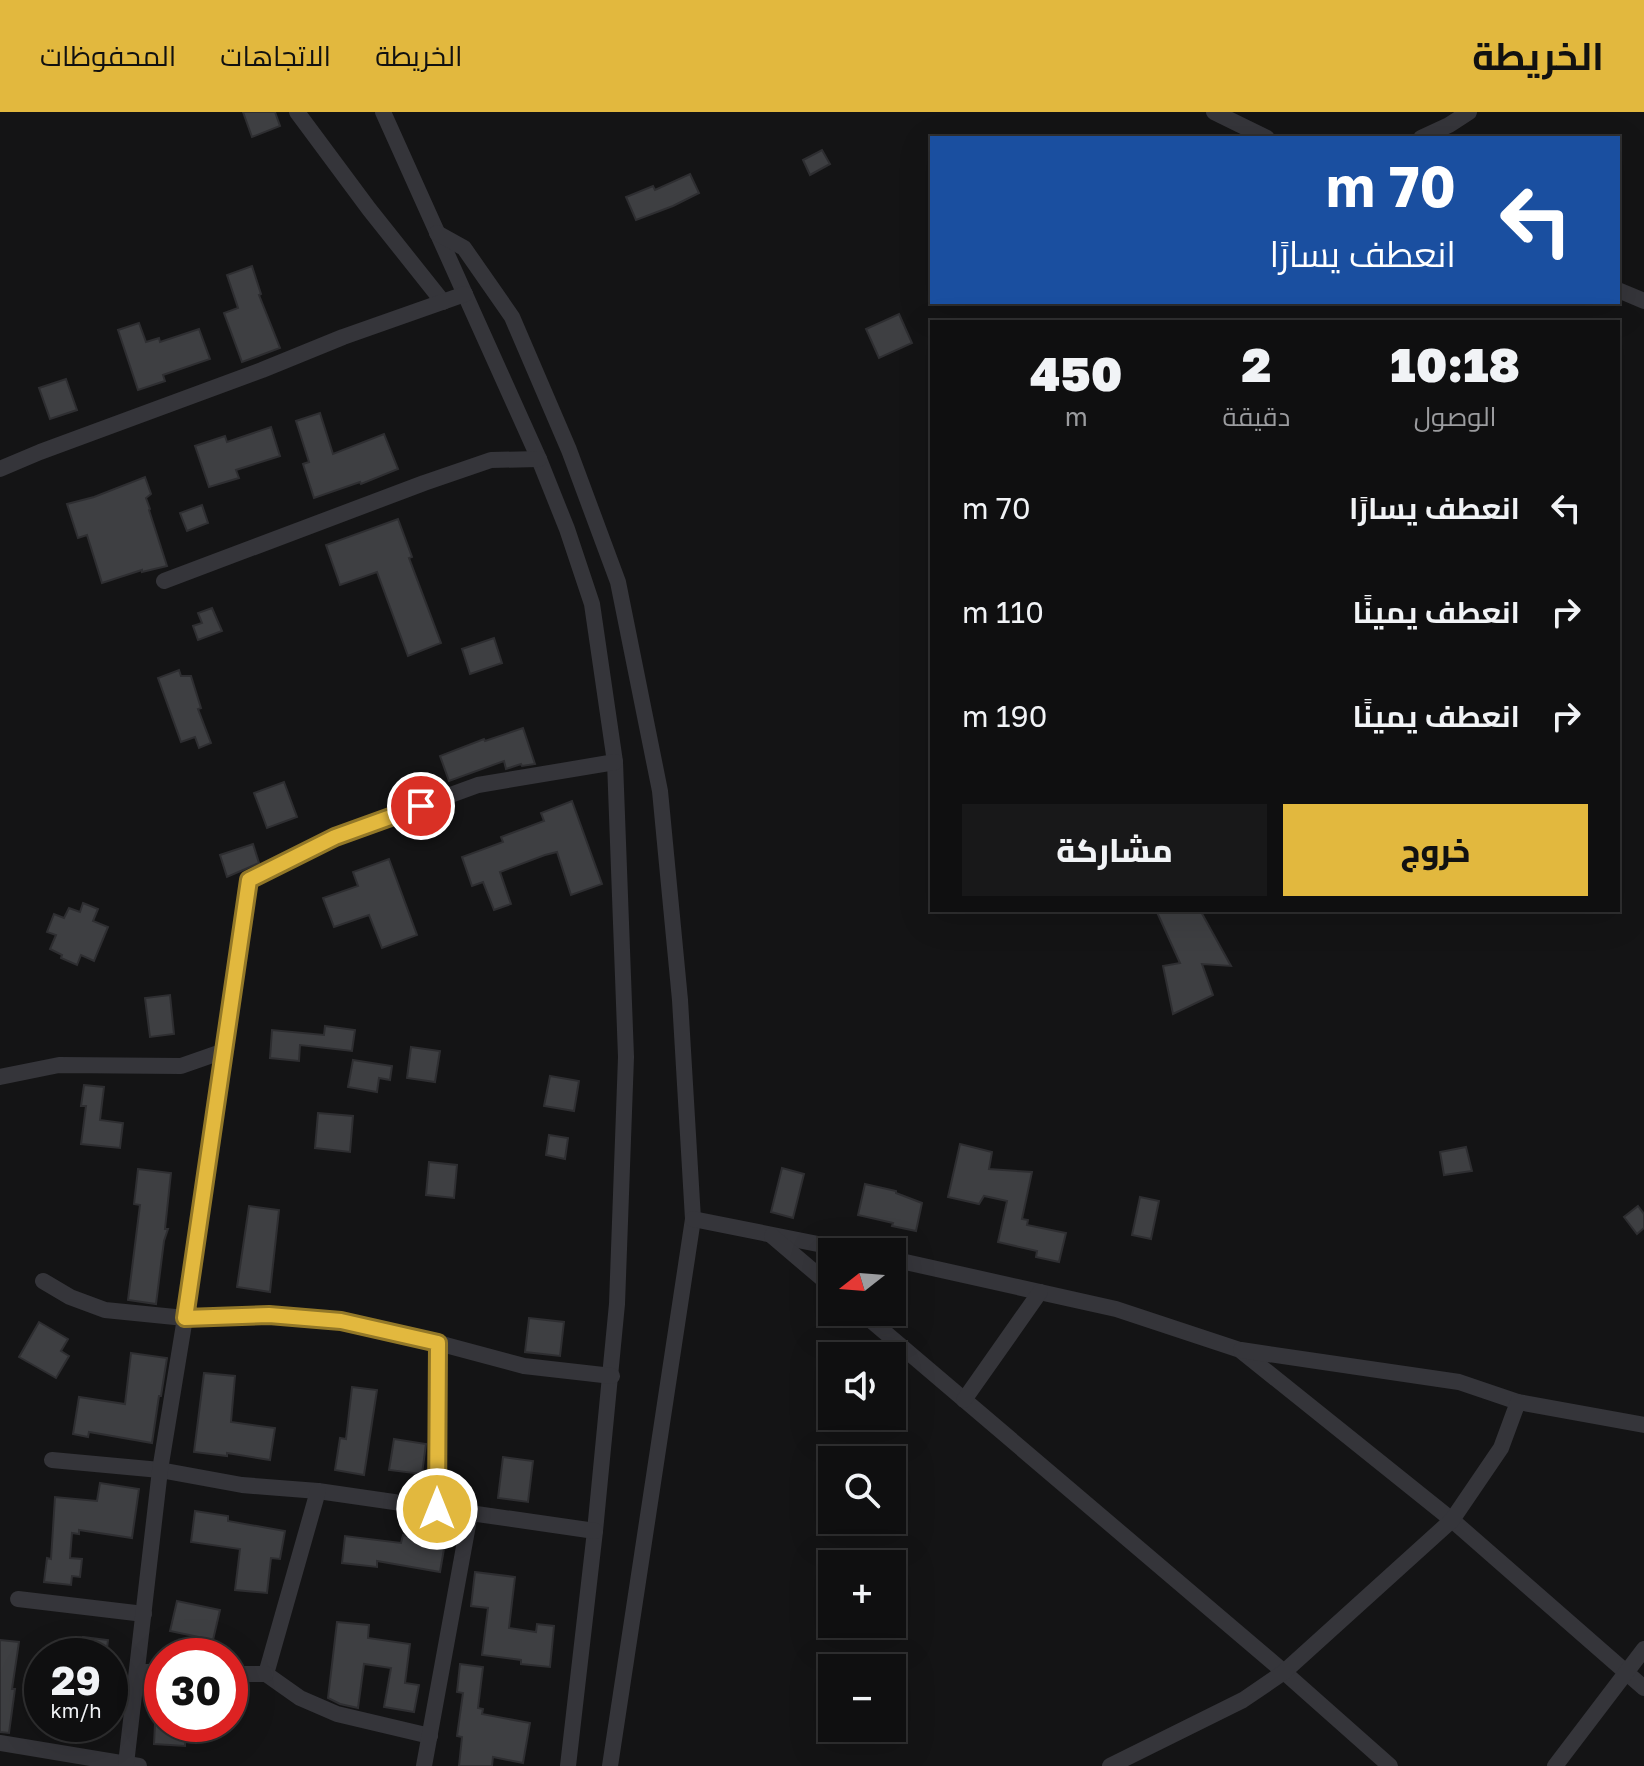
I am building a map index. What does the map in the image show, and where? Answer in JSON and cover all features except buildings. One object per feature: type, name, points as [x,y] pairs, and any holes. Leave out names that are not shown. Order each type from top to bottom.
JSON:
[{"type":"street","points":[[297,112],[443,302]]},
{"type":"street","points":[[383,112],[539,459],[567,529],[592,604],[615,762],[626,1057],[617,1304],[612,1376],[568,1766]]},
{"type":"street","points":[[1214,112],[1263,136]]},
{"type":"street","points":[[1425,136],[1469,112]]},
{"type":"street","points":[[437,233],[464,248],[512,317],[569,450],[618,582],[660,791],[680,1000],[693,1219],[610,1766]]},
{"type":"street","points":[[1620,291],[1644,301]]},
{"type":"street","points":[[0,469],[343,337],[465,294]]},
{"type":"street","points":[[164,581],[491,460],[539,459]]},
{"type":"street","points":[[0,1743],[132,1765],[137,1672],[160,1470],[249,880],[335,837],[478,785],[615,762]]},
{"type":"street","points":[[0,1077],[59,1065],[181,1066],[224,1051]]},
{"type":"street","points":[[693,1219],[818,1244]]},
{"type":"street","points":[[770,1234],[818,1275]]},
{"type":"street","points":[[906,1262],[1116,1309],[1240,1350],[1459,1382],[1518,1402],[1644,1425]]},
{"type":"street","points":[[43,1281],[70,1297],[105,1310],[185,1318],[269,1315],[341,1321],[524,1366],[612,1376]]},
{"type":"street","points":[[964,1400],[1040,1292]]},
{"type":"street","points":[[877,1326],[1390,1766]]},
{"type":"street","points":[[437,1509],[438,1343]]},
{"type":"street","points":[[1240,1350],[1452,1520],[1644,1688]]},
{"type":"street","points":[[1110,1766],[1243,1700],[1284,1672],[1452,1520],[1501,1448],[1518,1402]]},
{"type":"street","points":[[52,1460],[160,1470],[242,1485],[318,1491],[595,1531]]},
{"type":"street","points":[[266,1674],[318,1491]]},
{"type":"street","points":[[424,1766],[470,1514]]},
{"type":"street","points":[[18,1599],[144,1614]]},
{"type":"street","points":[[1555,1766],[1644,1649]]},
{"type":"street","points":[[137,1672],[144,1672]]},
{"type":"street","points":[[248,1674],[266,1674],[300,1698],[337,1714],[430,1736]]},
{"type":"route","points":[[421,806],[335,837],[249,880],[185,1318],[269,1315],[341,1321],[438,1343],[437,1509]]}]
